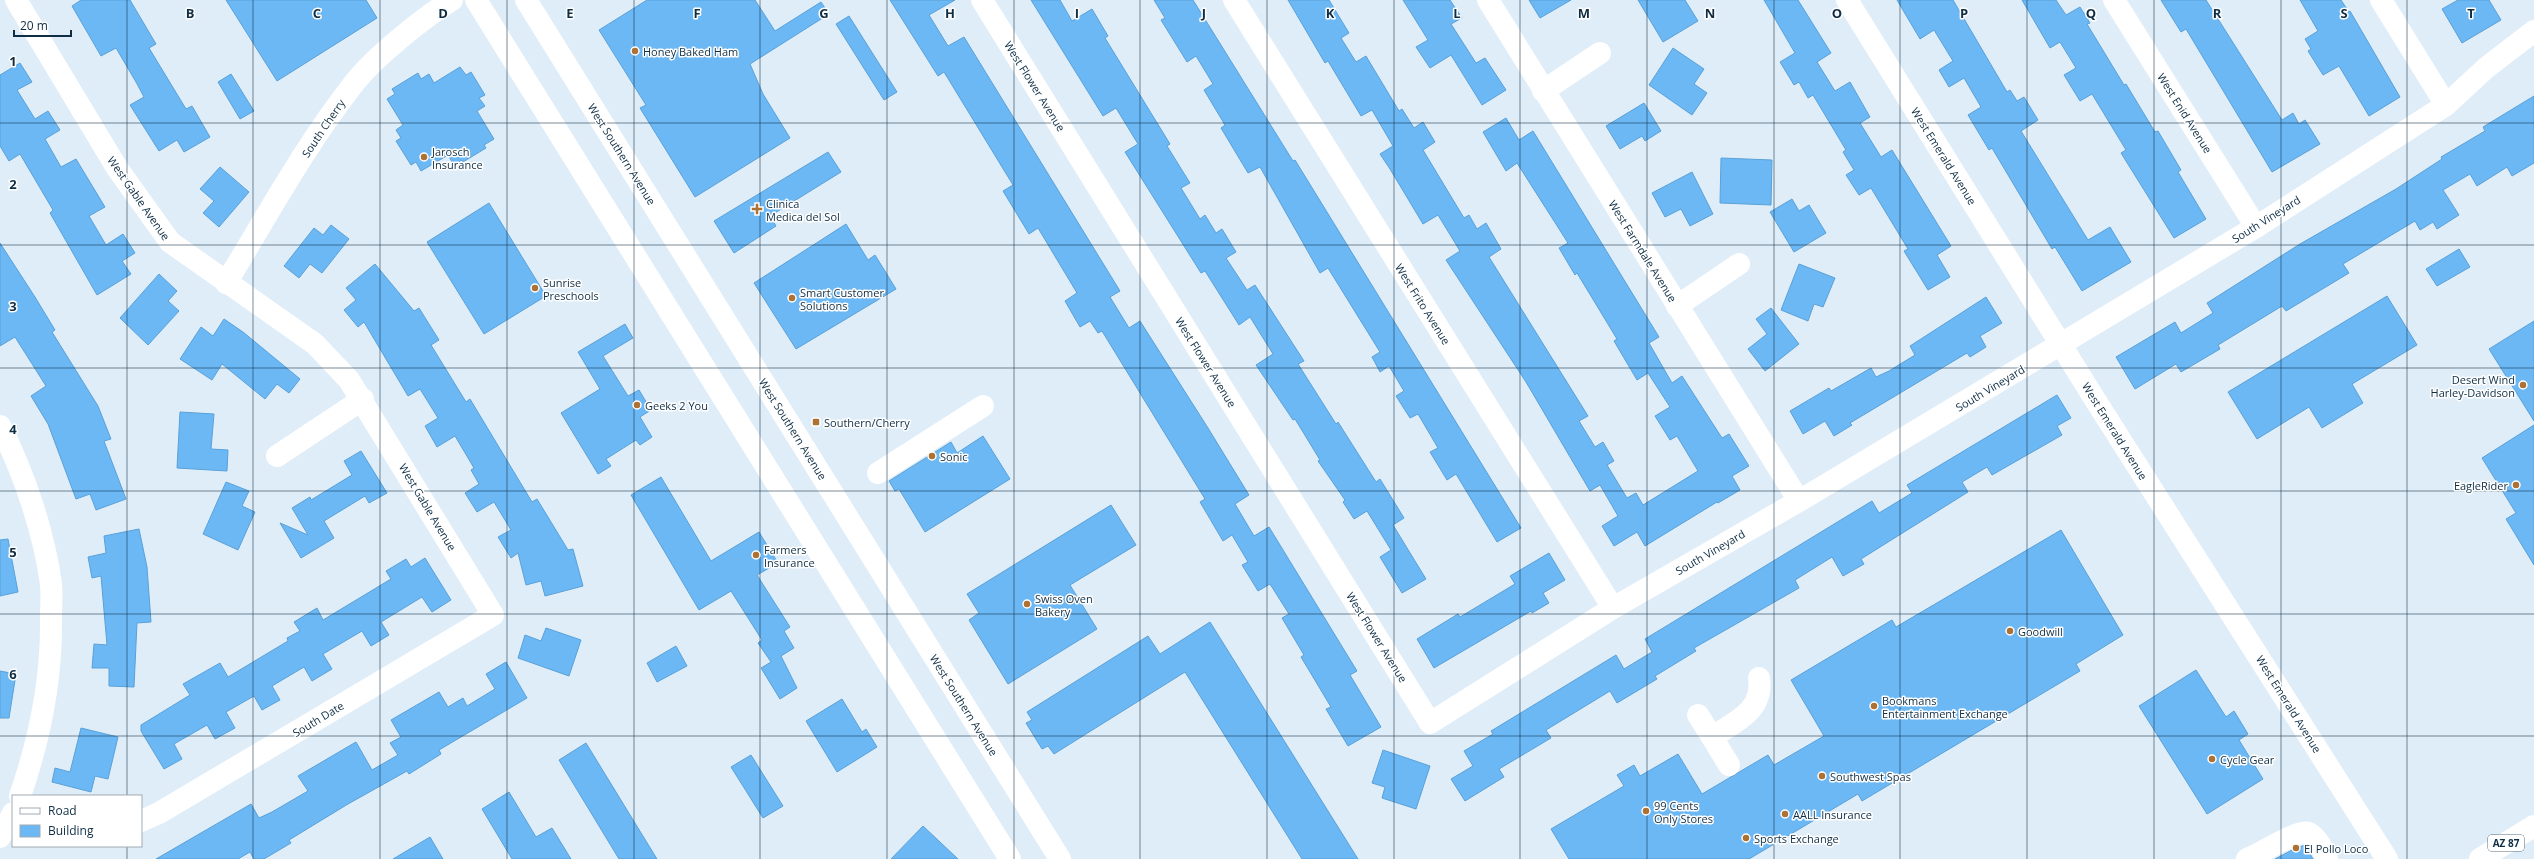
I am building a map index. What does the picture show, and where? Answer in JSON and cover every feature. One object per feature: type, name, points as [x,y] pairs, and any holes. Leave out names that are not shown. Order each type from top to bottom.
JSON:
[{"type":"street","name":"West Gable Avenue","points":[[16,0],[117,168],[170,242],[226,283],[316,344],[349,380],[363,399],[493,615]]},
{"type":"street","name":"South Cherry","points":[[226,283],[324,124],[356,81],[395,45],[452,0]]},
{"type":"street","points":[[476,0],[1010,859]]},
{"type":"street","name":"West Southern Avenue","points":[[526,0],[1060,859]]},
{"type":"street","name":"West Flower Avenue","points":[[982,0],[1430,723]]},
{"type":"street","name":"West Frito Avenue","points":[[1234,0],[1613,608]]},
{"type":"street","name":"West Farmdale Avenue","points":[[1488,0],[1543,91],[1800,501]]},
{"type":"street","name":"West Emerald Avenue","points":[[1847,0],[2061,345],[2386,859]]},
{"type":"street","name":"West Enid Avenue","points":[[2114,0],[2256,227]]},
{"type":"street","points":[[2381,0],[2446,105]]},
{"type":"street","name":"South Vineyard","points":[[1430,723],[1613,608],[1800,501],[2256,227],[2446,105],[2486,68],[2534,31]]},
{"type":"street","points":[[1543,91],[1600,53]]},
{"type":"street","points":[[1677,306],[1739,264]]},
{"type":"street","points":[[277,456],[363,399]]},
{"type":"street","points":[[878,473],[983,406]]},
{"type":"street","points":[[0,426],[23,477],[37,521],[51,584],[51,642],[46,696],[38,743],[20,795]]},
{"type":"street","name":"South Date","points":[[142,821],[159,813],[493,615]]},
{"type":"street","points":[[1712,737],[1735,723],[1755,706],[1760,690],[1759,678]]},
{"type":"street","points":[[1698,715],[1729,765]]},
{"type":"street","points":[[0,802],[12,808]]},
{"type":"street","points":[[0,837],[12,815]]},
{"type":"street","name":"AZ 87","points":[[2480,859],[2534,826]]},
{"type":"street","points":[[2247,859],[2261,854],[2298,832],[2308,832],[2315,838],[2327,859]]},
{"type":"building","points":[[81,0],[130,0],[156,44],[149,48],[186,109],[192,106],[210,137],[184,152],[177,140],[159,151],[130,105],[144,97],[116,48],[101,56],[72,6]]},
{"type":"building","points":[[226,0],[366,0],[377,18],[277,81]]},
{"type":"building","points":[[647,0],[755,0],[775,31],[821,2],[829,14],[750,64],[763,94],[790,138],[695,197],[640,108],[646,105],[599,30]]},
{"type":"building","points":[[890,0],[955,0],[929,15],[948,46],[964,37],[1120,291],[1110,297],[1129,328],[1140,321],[1249,495],[1235,504],[1254,536],[1269,527],[1357,671],[1350,675],[1381,727],[1348,746],[1326,709],[1331,707],[1301,657],[1304,655],[1282,618],[1289,614],[1270,584],[1258,591],[1242,565],[1248,562],[1232,535],[1223,541],[1200,502],[1205,499],[1102,331],[1098,333],[1090,321],[1080,327],[1065,301],[1077,293],[1038,228],[1029,234],[1003,191],[1013,185],[944,72],[938,76]]},
{"type":"building","points":[[1031,0],[1060,0],[1072,21],[1092,9],[1108,36],[1105,38],[1170,144],[1167,146],[1190,183],[1181,188],[1200,219],[1205,215],[1216,233],[1222,229],[1236,252],[1226,258],[1247,290],[1255,285],[1304,361],[1298,364],[1336,424],[1338,422],[1376,482],[1380,479],[1404,518],[1393,525],[1426,579],[1402,593],[1380,557],[1391,550],[1367,511],[1354,519],[1343,502],[1345,500],[1318,461],[1320,460],[1295,419],[1293,420],[1256,365],[1273,354],[1250,317],[1239,325],[1205,271],[1201,273],[1125,152],[1138,144],[1116,108],[1103,116]]},
{"type":"building","points":[[1154,0],[1193,0],[1293,161],[1295,160],[1521,528],[1497,542],[1456,474],[1447,480],[1430,452],[1438,448],[1418,414],[1410,418],[1396,396],[1404,391],[1389,366],[1380,372],[1372,357],[1380,352],[1328,268],[1320,273],[1260,167],[1248,173],[1221,128],[1225,125],[1204,90],[1213,84],[1196,56],[1187,62],[1161,20],[1165,18]]},
{"type":"building","points":[[1288,0],[1329,0],[1349,33],[1341,38],[1356,62],[1366,56],[1399,111],[1402,109],[1414,128],[1423,122],[1435,142],[1423,150],[1464,218],[1469,215],[1477,229],[1486,223],[1501,249],[1489,257],[1588,416],[1579,421],[1595,447],[1603,442],[1614,461],[1607,465],[1627,498],[1636,493],[1643,505],[1698,471],[1677,436],[1670,440],[1655,416],[1670,407],[1648,373],[1637,380],[1614,341],[1617,339],[1577,273],[1575,275],[1559,248],[1568,243],[1517,163],[1506,171],[1483,132],[1506,118],[1519,140],[1533,131],[1659,337],[1649,343],[1672,383],[1682,376],[1722,438],[1729,434],[1749,466],[1732,476],[1740,490],[1718,503],[1717,502],[1645,546],[1637,532],[1614,546],[1602,526],[1618,516],[1600,485],[1590,491],[1526,382],[1446,260],[1460,251],[1438,215],[1423,224],[1380,154],[1393,146],[1372,110],[1361,116],[1328,61],[1325,63]]},
{"type":"building","points":[[1403,0],[1450,0],[1462,18],[1451,24],[1476,63],[1485,58],[1506,90],[1482,105],[1451,55],[1430,68],[1416,47],[1428,40]]},
{"type":"building","points":[[1529,0],[1571,0],[1540,18]]},
{"type":"building","points":[[1638,0],[1685,0],[1698,21],[1663,42]]},
{"type":"building","points":[[1764,0],[1798,0],[1831,53],[1817,62],[1835,91],[1850,82],[1870,117],[1860,123],[1881,157],[1892,150],[1951,246],[1937,255],[1950,277],[1928,290],[1904,251],[1908,249],[1871,188],[1859,195],[1846,175],[1854,170],[1843,152],[1846,150],[1813,95],[1808,98],[1799,82],[1794,85],[1780,62],[1795,53]]},
{"type":"building","points":[[1897,0],[1953,0],[2007,92],[2010,90],[2017,101],[2024,97],[2038,120],[2021,131],[2088,240],[2110,227],[2131,262],[2082,291],[2055,247],[2052,249],[1992,148],[1989,150],[1968,115],[1981,107],[1964,78],[1949,87],[1939,70],[1953,61],[1934,30],[1920,39]]},
{"type":"building","points":[[2022,0],[2056,0],[2066,15],[2080,7],[2090,23],[2087,24],[2124,85],[2126,84],[2155,132],[2158,131],[2181,170],[2178,172],[2206,219],[2174,238],[2121,153],[2126,150],[2092,94],[2080,101],[2064,75],[2076,68],[2060,42],[2050,48]]},
{"type":"building","points":[[2161,0],[2206,0],[2282,120],[2293,113],[2299,124],[2305,120],[2320,144],[2272,172],[2186,29],[2181,32]]},
{"type":"building","points":[[2300,0],[2341,0],[2349,12],[2350,11],[2400,97],[2369,116],[2339,66],[2323,75],[2308,51],[2311,49],[2305,39],[2318,31]]},
{"type":"building","points":[[2458,0],[2489,0],[2501,20],[2462,43],[2442,9]]},
{"type":"building","points":[[849,16],[897,92],[884,100],[836,24]]},
{"type":"building","points":[[1673,48],[1704,69],[1694,84],[1707,93],[1692,115],[1649,85]]},
{"type":"building","points":[[20,63],[32,82],[17,90],[35,119],[48,111],[60,130],[45,139],[61,167],[76,159],[105,207],[89,216],[106,245],[123,234],[135,253],[122,261],[131,274],[97,295],[50,213],[53,210],[20,154],[9,161],[0,146],[0,75]]},
{"type":"building","points":[[460,67],[466,75],[471,72],[485,95],[479,98],[485,106],[477,111],[494,139],[484,145],[486,148],[463,162],[462,160],[454,165],[448,155],[421,171],[416,162],[411,165],[396,141],[401,138],[396,130],[403,125],[387,99],[395,94],[392,89],[418,73],[421,79],[429,74],[434,83]]},
{"type":"building","points":[[231,74],[254,111],[240,119],[218,82]]},
{"type":"building","points":[[2534,96],[2534,163],[2512,176],[2507,167],[2477,186],[2470,174],[2443,190],[2459,215],[2437,229],[2433,222],[2420,230],[2415,221],[2343,264],[2349,273],[2286,311],[2282,306],[2218,345],[2220,349],[2181,372],[2176,364],[2135,389],[2116,357],[2175,322],[2181,333],[2213,313],[2207,303],[2300,244],[2396,189],[2442,159],[2441,157],[2485,131],[2483,127]]},
{"type":"building","points":[[1644,103],[1661,131],[1645,141],[1642,136],[1620,149],[1606,126]]},
{"type":"building","name":"Clinica Medica del Sol","points":[[828,152],[841,172],[770,216],[776,226],[734,253],[714,221]]},
{"type":"building","points":[[1721,158],[1772,160],[1771,205],[1720,203]]},
{"type":"building","points":[[220,167],[249,192],[219,227],[203,213],[214,201],[200,189]]},
{"type":"building","points":[[1692,172],[1713,214],[1690,226],[1681,209],[1665,217],[1652,193]]},
{"type":"building","points":[[1792,199],[1799,211],[1809,205],[1826,233],[1794,252],[1770,212]]},
{"type":"building","points":[[489,203],[546,296],[484,334],[427,242]]},
{"type":"building","points":[[846,224],[868,260],[875,255],[896,289],[796,349],[754,283]]},
{"type":"building","points":[[331,225],[349,239],[322,273],[310,264],[299,278],[284,266],[314,228],[323,235]]},
{"type":"building","points":[[0,243],[55,330],[52,332],[98,406],[111,439],[104,441],[126,499],[96,510],[90,494],[76,499],[48,424],[31,396],[46,386],[15,337],[0,346]]},
{"type":"building","points":[[2459,249],[2470,267],[2437,286],[2426,269]]},
{"type":"building","points":[[375,264],[414,311],[419,308],[439,340],[431,345],[466,402],[470,399],[532,502],[537,499],[568,550],[573,549],[583,586],[545,596],[541,581],[526,585],[518,553],[511,558],[498,537],[511,530],[494,502],[477,512],[465,493],[479,484],[471,470],[474,468],[455,436],[437,447],[425,426],[438,418],[420,389],[408,396],[364,322],[358,327],[344,310],[356,300],[346,288]]},
{"type":"building","points":[[1799,264],[1835,278],[1823,307],[1814,304],[1808,321],[1781,310]]},
{"type":"building","points":[[159,274],[177,291],[168,301],[179,311],[148,345],[120,318]]},
{"type":"building","points":[[2387,296],[2417,345],[2352,384],[2363,403],[2322,428],[2309,407],[2257,439],[2228,392]]},
{"type":"building","points":[[1986,297],[2002,323],[1980,336],[1986,347],[1970,357],[1967,353],[1850,423],[1852,425],[1834,436],[1825,421],[1803,434],[1790,411],[1829,388],[1831,391],[1871,368],[1876,377],[1889,371],[1915,355],[1910,346]]},
{"type":"building","points":[[1771,308],[1799,344],[1765,371],[1748,349],[1767,334],[1756,319]]},
{"type":"building","points":[[224,319],[243,332],[300,379],[289,393],[277,384],[265,399],[222,364],[212,380],[180,359],[201,327],[213,336]]},
{"type":"building","name":"Desert Wind Harley-Davidson","points":[[2534,321],[2534,421],[2489,349]]},
{"type":"building","points":[[625,324],[633,338],[603,356],[628,396],[639,390],[651,410],[640,417],[652,437],[640,445],[636,440],[606,459],[611,466],[598,474],[561,413],[600,389],[578,352]]},
{"type":"building","points":[[2057,395],[2071,418],[2057,426],[2062,435],[1992,475],[1987,467],[1962,482],[1968,492],[1861,559],[1864,564],[1843,576],[1832,557],[1795,580],[1799,588],[1694,648],[1696,651],[1655,676],[1657,679],[1617,703],[1610,691],[1546,730],[1551,738],[1499,769],[1504,777],[1465,801],[1451,779],[1473,766],[1464,751],[1493,734],[1491,731],[1616,655],[1624,669],[1652,652],[1645,639],[1872,501],[1879,513],[1912,493],[1907,485]]},
{"type":"building","points":[[180,412],[214,414],[211,449],[228,450],[227,471],[177,468]]},
{"type":"building","name":"EagleRider","points":[[2534,425],[2534,565],[2506,519],[2516,513],[2482,458]]},
{"type":"building","points":[[983,436],[1010,479],[925,532],[899,489],[895,491],[889,481],[951,442],[957,453]]},
{"type":"building","points":[[361,451],[387,493],[369,503],[365,496],[324,521],[334,538],[301,558],[280,523],[308,535],[292,508],[310,497],[311,500],[352,475],[344,461]]},
{"type":"building","points":[[661,477],[711,561],[759,532],[778,563],[757,575],[790,627],[784,631],[794,648],[781,656],[797,688],[780,699],[761,668],[771,662],[758,643],[762,640],[731,591],[699,610],[631,495]]},
{"type":"building","points":[[226,482],[249,491],[242,506],[255,512],[238,550],[203,534]]},
{"type":"building","name":"Swiss Oven Bakery","points":[[1111,505],[1136,545],[1070,585],[1097,629],[1008,684],[969,620],[979,613],[967,594]]},
{"type":"building","points":[[139,529],[147,567],[151,622],[137,623],[134,687],[109,686],[109,668],[92,668],[94,644],[107,645],[101,576],[92,578],[88,557],[106,553],[104,536]]},
{"type":"building","points":[[2061,530],[2123,635],[2076,664],[2080,671],[1862,801],[1858,794],[1749,859],[1569,859],[1551,829],[1624,786],[1617,775],[1634,765],[1640,776],[1678,754],[1702,794],[1768,755],[1774,765],[1824,736],[1791,680],[1892,620],[1896,627]]},
{"type":"building","points":[[8,539],[18,592],[0,596],[0,540]]},
{"type":"building","points":[[1549,553],[1565,580],[1543,593],[1549,603],[1532,613],[1531,611],[1434,668],[1417,639],[1458,614],[1460,617],[1515,584],[1510,576]]},
{"type":"building","points":[[425,558],[451,600],[432,612],[422,597],[381,622],[389,635],[371,646],[362,631],[323,654],[332,669],[312,681],[304,667],[272,686],[280,700],[262,710],[254,696],[226,712],[235,728],[215,739],[207,725],[174,744],[182,759],[164,769],[141,731],[141,725],[190,695],[183,684],[220,663],[228,677],[288,641],[287,638],[300,631],[294,622],[317,608],[323,620],[391,579],[386,571],[406,559],[411,567]]},
{"type":"building","points":[[1210,622],[1358,859],[1302,859],[1185,672],[1054,754],[1048,746],[1042,749],[1026,723],[1032,720],[1027,712],[1148,636],[1160,654]]},
{"type":"building","points":[[546,628],[581,640],[569,676],[518,658],[525,635],[541,641]]},
{"type":"building","points":[[676,646],[687,666],[657,682],[647,663]]},
{"type":"building","points":[[506,662],[527,698],[439,750],[441,754],[409,774],[407,771],[348,804],[289,840],[291,843],[264,859],[254,859],[250,852],[238,859],[156,859],[251,804],[259,818],[308,791],[298,776],[356,742],[372,770],[398,755],[390,743],[401,737],[391,720],[439,692],[448,707],[463,698],[467,706],[495,689],[486,674]]},
{"type":"building","name":"Cycle Gear","points":[[2196,670],[2226,717],[2234,711],[2248,734],[2239,740],[2263,779],[2207,814],[2139,706]]},
{"type":"building","points":[[0,671],[16,674],[9,718],[0,718]]},
{"type":"building","points":[[842,699],[862,732],[866,729],[877,747],[837,772],[806,721]]},
{"type":"building","points":[[81,728],[118,737],[108,779],[95,776],[91,792],[52,782],[55,768],[70,772]]},
{"type":"building","points":[[586,743],[657,859],[619,859],[559,760]]},
{"type":"building","points":[[1383,750],[1430,766],[1416,809],[1382,798],[1385,787],[1372,783]]},
{"type":"building","points":[[751,755],[783,806],[763,818],[731,767]]},
{"type":"building","points":[[509,792],[536,837],[552,828],[571,859],[512,859],[482,809]]},
{"type":"building","points":[[923,826],[958,859],[891,859]]},
{"type":"building","points":[[430,837],[443,859],[393,859]]},
{"type":"building","points":[[2305,845],[2313,859],[2275,859],[2294,849]]},
{"type":"place","name":"Honey Baked Ham","points":[[635,51]]},
{"type":"place","name":"Jarosch Insurance","points":[[424,157]]},
{"type":"place","name":"Clinica Medica del Sol","points":[[757,209]]},
{"type":"place","name":"Sunrise Preschools","points":[[535,288]]},
{"type":"place","name":"Smart Customer Solutions","points":[[792,298]]},
{"type":"place","name":"Desert Wind Harley-Davidson","points":[[2523,385]]},
{"type":"place","name":"Geeks 2 You","points":[[637,405]]},
{"type":"place","name":"Southern/Cherry","points":[[816,422]]},
{"type":"place","name":"Sonic","points":[[932,456]]},
{"type":"place","name":"EagleRider","points":[[2516,485]]},
{"type":"place","name":"Farmers Insurance","points":[[756,555]]},
{"type":"place","name":"Swiss Oven Bakery","points":[[1027,604]]},
{"type":"place","name":"Goodwill","points":[[2010,631]]},
{"type":"place","name":"Bookmans Entertainment Exchange","points":[[1874,706]]},
{"type":"place","name":"Cycle Gear","points":[[2212,759]]},
{"type":"place","name":"Southwest Spas","points":[[1822,776]]},
{"type":"place","name":"99 Cents Only Stores","points":[[1646,811]]},
{"type":"place","name":"AALL Insurance","points":[[1785,814]]},
{"type":"place","name":"Sports Exchange","points":[[1746,838]]},
{"type":"place","name":"El Pollo Loco","points":[[2296,848]]}]
